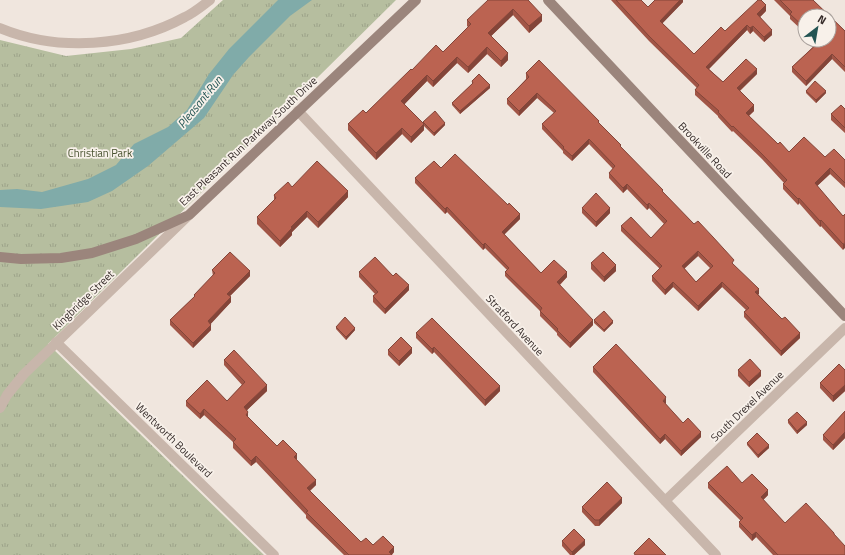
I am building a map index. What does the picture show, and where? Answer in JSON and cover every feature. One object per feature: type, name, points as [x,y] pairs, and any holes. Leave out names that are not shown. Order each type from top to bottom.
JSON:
[{"type":"street","points":[[0,28],[18,34],[50,41],[76,43],[102,42],[135,36],[160,28],[189,15],[210,0]]},
{"type":"street","name":"East Pleasant Run Parkway South Drive","points":[[0,257],[21,259],[54,258],[92,253],[136,239],[189,216],[416,0]]},
{"type":"street","name":"Brookville Road","points":[[548,0],[845,316]]},
{"type":"street","name":"Stratford Avenue","points":[[298,111],[716,555]]},
{"type":"street","name":"Kingbridge Street","points":[[0,408],[15,384],[56,342],[189,216]]},
{"type":"street","name":"South Drexel Avenue","points":[[665,501],[845,328]]},
{"type":"street","name":"Wentworth Boulevard","points":[[56,342],[274,555]]},
{"type":"green space","name":"Christian Park","points":[[223,0],[396,0],[48,344],[264,555],[0,555],[0,40],[66,56],[131,49],[181,38]]},
{"type":"water","name":"Pleasant Run","points":[[278,0],[312,0],[290,16],[249,57],[233,75],[204,118],[148,166],[112,191],[88,202],[41,209],[0,207],[0,190],[17,189],[42,192],[88,179],[116,165],[134,144],[168,127],[187,110],[209,74],[229,49]]},
{"type":"building","points":[[488,0],[528,0],[542,15],[529,26],[513,9],[488,33],[508,53],[501,61],[487,47],[468,67],[457,57],[433,81],[427,75],[401,101],[424,124],[411,137],[402,128],[376,153],[348,124],[363,110],[366,113],[411,69],[412,70],[436,45],[443,52],[471,24],[467,20]]},
{"type":"building","points":[[616,0],[641,0],[648,7],[655,0],[680,0],[660,21],[694,54],[721,27],[725,31],[758,0],[761,0],[766,5],[757,14],[772,30],[764,37],[753,26],[750,28],[747,25],[706,67],[723,82],[746,59],[757,69],[737,88],[754,105],[746,113],[778,144],[780,142],[789,152],[804,137],[825,157],[834,149],[845,160],[845,183],[830,168],[815,183],[843,216],[845,214],[845,243],[843,244],[799,198],[798,199],[783,184],[787,180],[733,126],[732,127],[718,112],[719,111],[695,90],[699,85],[649,36]]},
{"type":"building","points":[[780,0],[813,0],[821,8],[797,8],[797,21],[790,14],[792,12]]},
{"type":"building","points":[[837,23],[845,31],[845,67],[832,54],[806,81],[792,67],[813,48],[837,48]]},
{"type":"building","points":[[539,60],[599,121],[598,122],[621,145],[620,146],[694,224],[698,221],[713,237],[734,260],[732,263],[759,289],[755,292],[782,319],[785,317],[800,333],[781,351],[744,312],[749,308],[722,282],[698,306],[673,282],[665,290],[652,276],[662,266],[621,226],[631,217],[651,238],[667,221],[649,203],[647,205],[627,184],[623,188],[609,173],[615,166],[589,139],[572,156],[563,148],[564,147],[542,124],[556,111],[537,93],[519,111],[507,99],[529,77],[526,73]],"holes":[[[698,251],[713,266],[696,282],[682,266]]]},
{"type":"building","points":[[479,74],[490,85],[460,111],[452,103],[473,83],[472,81]]},
{"type":"building","points":[[815,81],[826,91],[816,100],[806,91]]},
{"type":"building","points":[[841,105],[845,109],[845,128],[831,114]]},
{"type":"building","points":[[435,111],[445,123],[434,133],[423,122]]},
{"type":"building","points":[[455,154],[508,205],[509,203],[520,214],[502,232],[541,273],[554,260],[567,272],[557,282],[593,320],[570,343],[540,311],[542,308],[505,272],[509,268],[485,243],[483,245],[447,207],[445,209],[415,178],[434,161],[441,168]]},
{"type":"building","points":[[317,161],[348,191],[318,222],[307,211],[280,241],[257,217],[276,198],[274,195],[288,182],[292,187]]},
{"type":"building","points":[[596,193],[610,208],[596,222],[582,208]]},
{"type":"building","points":[[230,252],[250,271],[227,294],[231,297],[208,321],[211,325],[193,343],[170,320],[195,296],[194,295],[215,273],[212,270]]},
{"type":"building","points":[[603,252],[616,265],[604,277],[591,263]]},
{"type":"building","points":[[375,257],[393,276],[396,273],[409,285],[385,309],[373,296],[378,292],[359,272]]},
{"type":"building","points":[[604,311],[613,321],[604,330],[594,320]]},
{"type":"building","points":[[345,317],[355,328],[346,337],[336,327]]},
{"type":"building","points":[[432,318],[500,386],[485,400],[434,347],[432,349],[416,333]]},
{"type":"building","points":[[401,337],[412,348],[399,361],[388,350]]},
{"type":"building","points":[[616,344],[666,397],[663,401],[683,423],[688,418],[701,432],[681,451],[665,434],[660,439],[593,367]]},
{"type":"building","points":[[234,350],[267,385],[244,407],[248,412],[246,415],[277,446],[283,440],[297,454],[294,457],[316,480],[307,488],[361,542],[366,538],[373,545],[383,536],[394,547],[389,552],[392,555],[349,555],[306,512],[308,511],[256,456],[251,461],[233,442],[236,439],[204,409],[200,414],[186,401],[207,380],[227,401],[245,382],[224,360]]},
{"type":"building","points":[[750,359],[761,371],[749,382],[738,370]]},
{"type":"building","points":[[839,364],[845,370],[845,385],[833,396],[820,383]]},
{"type":"building","points":[[845,411],[845,432],[833,445],[823,435]]},
{"type":"building","points":[[797,412],[807,422],[797,431],[788,420]]},
{"type":"building","points":[[757,433],[769,445],[758,455],[747,443]]},
{"type":"building","points":[[727,466],[742,483],[752,474],[768,490],[761,497],[785,523],[806,503],[845,546],[845,555],[778,555],[756,532],[752,535],[739,522],[743,518],[708,483]]},
{"type":"building","points":[[607,482],[622,498],[599,520],[595,520],[582,507]]},
{"type":"building","points":[[574,529],[585,540],[572,552],[562,541]]},
{"type":"building","points":[[649,538],[666,555],[635,555],[634,553]]}]
